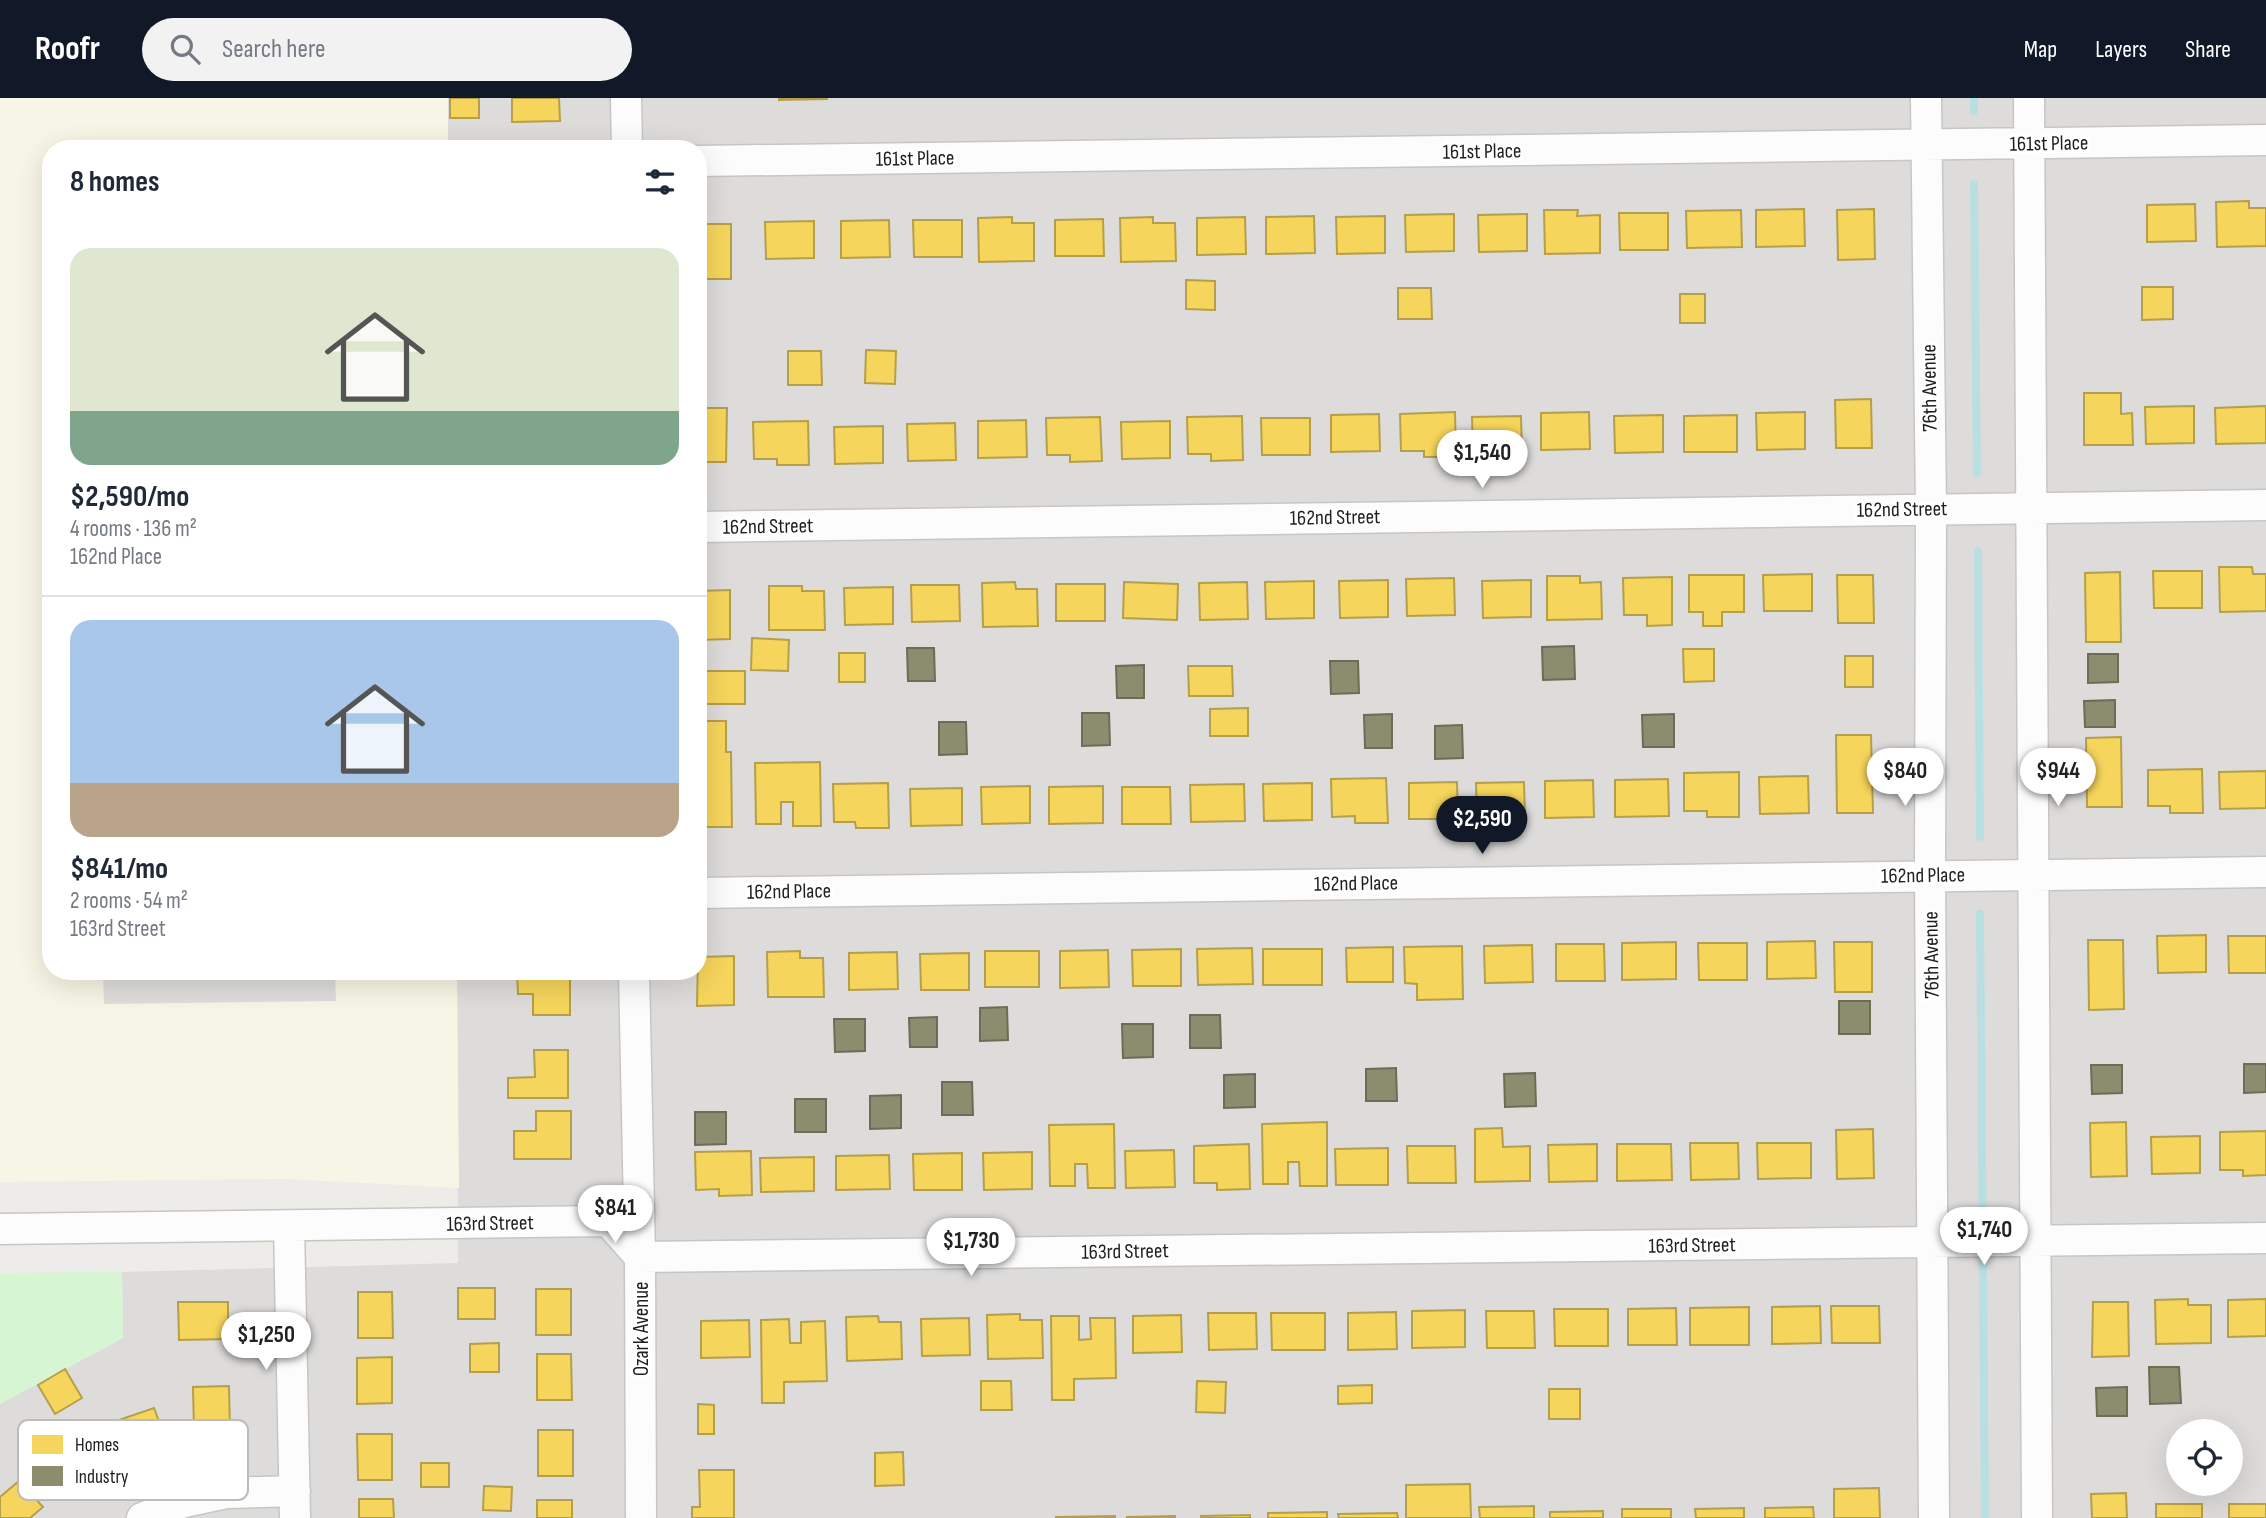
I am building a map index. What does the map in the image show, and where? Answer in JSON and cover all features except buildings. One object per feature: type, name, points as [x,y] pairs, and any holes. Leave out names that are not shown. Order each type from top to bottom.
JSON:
[{"type":"street","points":[[626,98],[627,140]]},
{"type":"street","name":"76th Avenue","points":[[1926,98],[1931,508],[1930,875],[1945,1242],[1934,1518]]},
{"type":"street","points":[[2029,98],[2033,875],[2023,1241],[2037,1518]]},
{"type":"street","name":"161st Place","points":[[707,161],[2266,140]]},
{"type":"street","name":"162nd Street","points":[[707,527],[2266,505]]},
{"type":"street","name":"162nd Place","points":[[707,893],[2266,872]]},
{"type":"street","name":"Ozark Avenue","points":[[634,980],[640,1257],[641,1518]]},
{"type":"street","name":"163rd Street","points":[[0,1229],[608,1221],[640,1257],[2266,1238]]},
{"type":"street","points":[[248,1497],[295,1504],[289,1226]]},
{"type":"street","points":[[142,1518],[193,1500]]},
{"type":"shaded area","points":[[0,98],[448,98],[448,140],[42,140],[42,980],[457,980],[459,1188],[287,1179],[0,1182]]},
{"type":"shaded area","points":[[448,98],[2266,98],[2266,1518],[0,1518],[0,1404],[123,1338],[122,1272],[458,1263],[457,980],[707,980],[707,140],[448,140]]},
{"type":"shaded area","points":[[103,980],[335,980],[336,1001],[104,1004]]},
{"type":"green space","points":[[122,1272],[123,1338],[0,1404],[0,1273]]},
{"type":"waterway","points":[[1974,98],[1974,111]]},
{"type":"waterway","points":[[1974,184],[1977,473]]},
{"type":"waterway","points":[[1978,551],[1980,837]]},
{"type":"waterway","points":[[1980,914],[1985,1518]]}]
